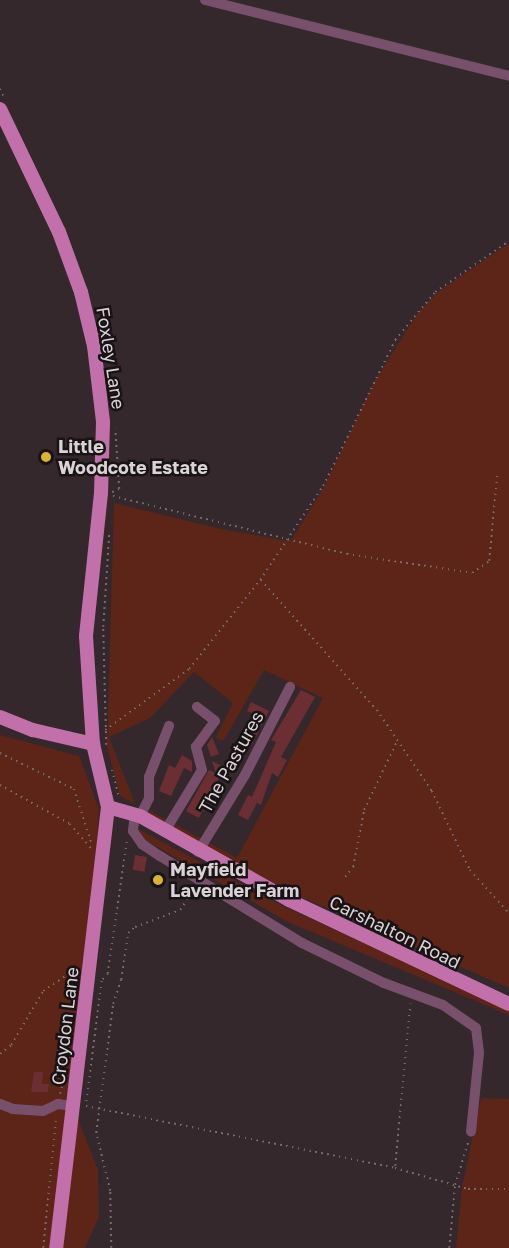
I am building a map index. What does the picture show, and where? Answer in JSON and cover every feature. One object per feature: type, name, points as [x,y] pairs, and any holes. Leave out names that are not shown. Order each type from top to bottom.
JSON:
[{"type":"main road","name":"Foxley Lane","points":[[3,104],[59,232],[81,292],[100,383],[103,460],[86,636],[93,744],[108,807]]},
{"type":"main road","points":[[0,717],[33,730],[93,744]]},
{"type":"main road","name":"Carshalton Road","points":[[108,807],[135,814],[198,852],[289,900],[509,1004]]},
{"type":"main road","name":"Croydon Lane","points":[[56,1248],[108,807]]},
{"type":"street","points":[[205,0],[509,76]]},
{"type":"street","name":"The Pastures","points":[[198,852],[245,775],[290,687]]},
{"type":"street","points":[[165,831],[202,770],[196,747],[215,721],[197,706]]},
{"type":"street","points":[[169,726],[149,777],[149,798],[135,814],[133,831],[142,844],[302,943],[411,994],[450,1008],[476,1028],[479,1053],[471,1132]]},
{"type":"street","points":[[0,1104],[27,1111],[44,1111],[58,1104],[73,1106]]},
{"type":"path","points":[[0,89],[3,104]]},
{"type":"path","points":[[105,730],[189,669],[260,580],[323,486],[395,340],[435,292],[509,241]]},
{"type":"path","points":[[110,495],[119,489],[115,426]]},
{"type":"path","points":[[110,495],[358,555],[463,572],[480,571],[486,567],[492,551],[497,474]]},
{"type":"path","points":[[110,495],[110,504]]},
{"type":"path","points":[[106,751],[103,627],[109,531]]},
{"type":"path","points":[[260,580],[377,710],[432,791],[471,870],[509,913]]},
{"type":"path","points":[[345,877],[353,867],[364,810],[398,740]]},
{"type":"path","points":[[0,753],[74,789],[94,850],[70,824],[0,786]]},
{"type":"path","points":[[109,760],[120,800],[135,814]]},
{"type":"path","points":[[127,842],[108,974],[102,981],[86,1107],[395,1168],[455,1185],[509,1189]]},
{"type":"path","points":[[111,1248],[110,1191],[96,1132],[113,1004],[122,980],[128,933],[135,927],[180,910],[199,879]]},
{"type":"path","points":[[0,1054],[11,1045],[43,992],[68,974],[77,976],[78,966]]},
{"type":"path","points":[[395,1168],[411,994]]},
{"type":"path","points":[[449,1248],[455,1185],[471,1132]]},
{"type":"shaded area","points":[[509,243],[509,988],[292,893],[145,816],[150,811],[237,858],[323,698],[264,670],[224,740],[219,740],[216,737],[233,703],[194,672],[150,718],[109,737],[135,804],[120,796],[107,746],[114,503],[221,529],[287,541],[292,539],[324,487],[374,382],[417,314],[438,292]]},
{"type":"shaded area","points":[[0,735],[79,756],[99,809],[90,971],[73,1106],[98,1170],[99,1217],[85,1248],[0,1248]]},
{"type":"shaded area","points":[[138,829],[281,905],[509,1010],[509,1015],[288,922],[133,833]]},
{"type":"shaded area","points":[[481,1098],[509,1099],[509,1248],[456,1248],[462,1187]]},
{"type":"building","points":[[301,690],[315,697],[281,757],[287,760],[278,777],[272,773],[261,805],[257,803],[248,820],[238,815],[248,795],[252,797],[276,742],[271,740]]},
{"type":"building","points":[[251,702],[269,711],[251,746],[240,741],[254,714],[247,711]]},
{"type":"building","points":[[212,737],[219,754],[211,757],[207,745]]},
{"type":"building","points":[[182,755],[192,761],[192,772],[184,768],[171,796],[159,791],[169,765],[175,768]]},
{"type":"building","points":[[212,761],[224,767],[199,818],[186,811],[209,770],[216,773]]},
{"type":"building","points":[[135,855],[147,857],[145,872],[133,870]]},
{"type":"building","points":[[34,1072],[43,1072],[42,1084],[49,1084],[48,1092],[31,1092]]},
{"type":"place","name":"Little Woodcote Estate","points":[[46,457]]},
{"type":"place","name":"Mayfield Lavender Farm","points":[[158,880]]}]
